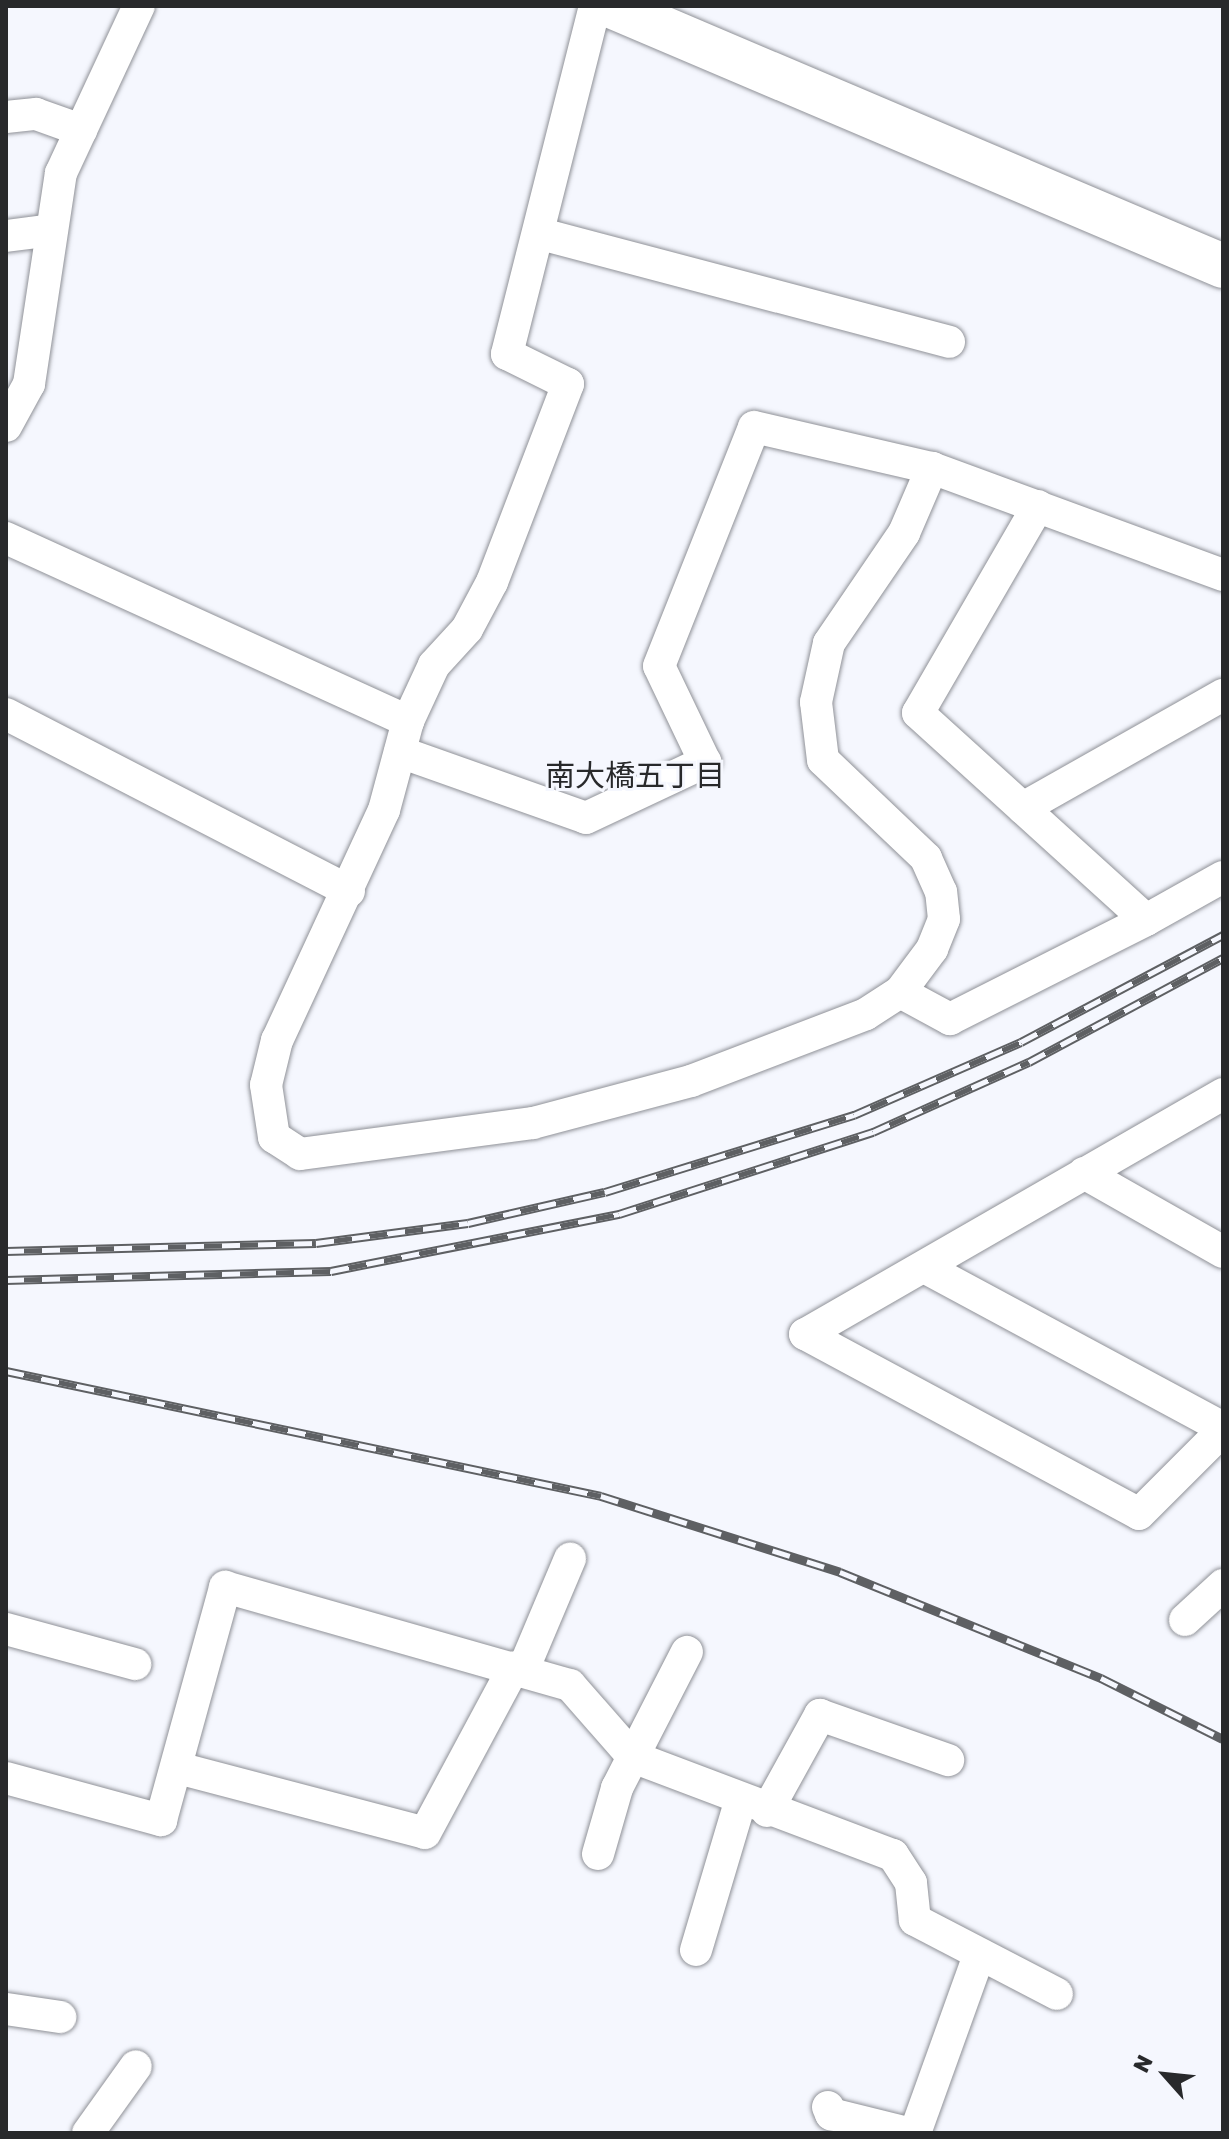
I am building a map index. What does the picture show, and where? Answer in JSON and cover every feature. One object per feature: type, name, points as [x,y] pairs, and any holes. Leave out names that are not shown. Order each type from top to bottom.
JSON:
[{"type":"street","points":[[6,426],[29,384],[61,173],[139,6]]},
{"type":"street","points":[[595,6],[541,234],[507,354],[568,384],[492,582],[467,629],[434,665],[408,721],[400,752],[349,891],[277,1040],[266,1085],[274,1137],[300,1154],[533,1123],[691,1081],[866,1014],[900,992],[932,949],[944,919],[941,892],[926,858],[823,760],[816,702],[829,643],[904,533],[932,468]]},
{"type":"street","points":[[611,6],[1223,266]]},
{"type":"street","points":[[6,117],[36,114],[81,130]]},
{"type":"street","points":[[6,236],[52,230]]},
{"type":"street","points":[[541,234],[949,342]]},
{"type":"street","points":[[400,752],[586,818],[705,762],[659,666],[754,427],[932,468],[1223,575]]},
{"type":"street","points":[[1038,506],[918,713],[1146,920]]},
{"type":"street","points":[[6,538],[408,721]]},
{"type":"street","points":[[1023,808],[1223,695]]},
{"type":"street","points":[[6,714],[349,891]]},
{"type":"street","points":[[900,992],[950,1019],[1146,920],[1223,877]]},
{"type":"street","points":[[924,1267],[1223,1429],[1139,1514],[805,1334],[1223,1094]]},
{"type":"street","points":[[1084,1173],[1223,1252]]},
{"type":"street","points":[[178,1768],[425,1833],[519,1669],[570,1559]]},
{"type":"street","points":[[1185,1620],[1223,1585]]},
{"type":"street","points":[[6,1778],[161,1820],[178,1768],[225,1587],[570,1685],[633,1757],[754,1806],[893,1855],[911,1883],[915,1920],[978,1958],[1057,1994]]},
{"type":"street","points":[[6,1629],[135,1664]]},
{"type":"street","points":[[598,1854],[633,1757],[687,1652]]},
{"type":"street","points":[[696,1950],[754,1806],[820,1715],[948,1760]]},
{"type":"street","points":[[915,2133],[978,1958]]},
{"type":"street","points":[[6,2009],[60,2017]]},
{"type":"street","points":[[92,2131],[136,2066]]},
{"type":"street","points":[[828,2107],[831,2114],[907,2133]]},
{"type":"railway","points":[[6,1251],[316,1243],[468,1223],[605,1192],[854,1115],[1021,1042],[1223,935]]},
{"type":"railway","points":[[6,1280],[331,1271],[619,1214],[873,1132],[1029,1062],[1223,958]]},
{"type":"railway","points":[[6,1371],[601,1496],[840,1572],[1101,1678],[1223,1739]]},
{"type":"district","name":"南大橋五丁目","points":[[635,776]]}]
